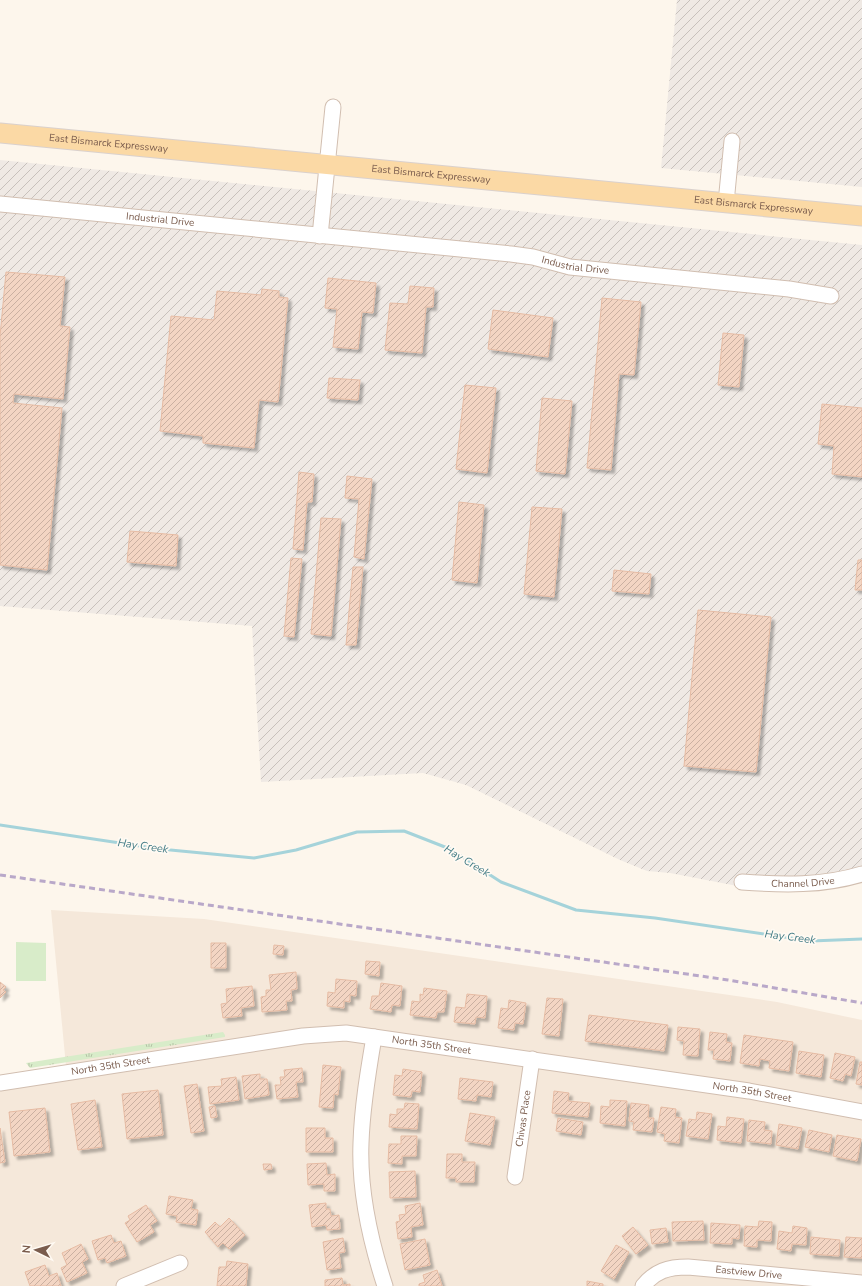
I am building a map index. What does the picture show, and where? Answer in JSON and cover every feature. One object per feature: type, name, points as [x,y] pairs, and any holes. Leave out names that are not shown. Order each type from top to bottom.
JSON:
[{"type":"main road","name":"East Bismarck Expressway","points":[[0,133],[327,163],[862,216]]},
{"type":"street","points":[[320,236],[333,107]]},
{"type":"street","points":[[726,203],[732,141]]},
{"type":"street","name":"Industrial Drive","points":[[0,204],[511,254],[570,267],[789,289],[831,296]]},
{"type":"street","name":"Channel Drive","points":[[742,882],[780,885],[805,884],[862,874]]},
{"type":"street","name":"North 35th Street","points":[[0,1083],[303,1036],[338,1033],[749,1091],[862,1112]]},
{"type":"street","points":[[374,1037],[362,1121],[361,1171],[369,1232],[385,1286]]},
{"type":"street","name":"Chivas Place","points":[[515,1177],[532,1060]]},
{"type":"street","points":[[124,1286],[180,1263]]},
{"type":"street","name":"Eastview Drive","points":[[643,1286],[650,1277],[660,1271],[673,1267],[688,1266],[862,1282]]},
{"type":"shaded area","points":[[677,0],[862,0],[862,187],[661,168]]},
{"type":"shaded area","points":[[0,160],[862,245],[862,880],[821,890],[753,889],[670,873],[647,871],[620,860],[466,785],[423,773],[261,782],[252,626],[0,606]]},
{"type":"shaded area","points":[[51,910],[204,919],[777,1002],[862,1020],[862,1286],[0,1286],[0,1076],[66,1066]]},
{"type":"green space","points":[[16,942],[46,943],[46,981],[16,981]]},
{"type":"green space","points":[[223,1032],[225,1037],[30,1068],[26,1063]]},
{"type":"building","points":[[6,272],[65,277],[60,326],[70,327],[63,399],[14,394],[13,403],[62,408],[47,570],[0,565],[0,336]]},
{"type":"building","points":[[328,278],[376,283],[373,313],[362,312],[358,349],[333,347],[337,309],[325,308]]},
{"type":"building","points":[[410,286],[434,288],[433,307],[426,307],[422,353],[385,350],[390,303],[408,304]]},
{"type":"building","points":[[262,289],[279,291],[279,297],[288,298],[278,402],[259,400],[254,448],[203,443],[203,436],[160,431],[171,316],[214,320],[217,291],[261,295]]},
{"type":"building","points":[[602,298],[641,302],[634,375],[619,374],[611,470],[587,468]]},
{"type":"building","points":[[493,310],[553,318],[548,357],[488,349]]},
{"type":"building","points":[[723,333],[744,335],[739,387],[718,385]]},
{"type":"building","points":[[329,378],[360,380],[358,400],[327,398]]},
{"type":"building","points":[[465,385],[496,388],[487,473],[456,469]]},
{"type":"building","points":[[542,398],[572,401],[565,474],[536,471]]},
{"type":"building","points":[[822,404],[862,408],[862,477],[832,474],[834,446],[818,444]]},
{"type":"building","points":[[299,472],[314,474],[312,502],[307,502],[303,550],[293,549]]},
{"type":"building","points":[[347,476],[372,479],[364,559],[354,557],[359,499],[345,498]]},
{"type":"building","points":[[459,502],[484,505],[477,583],[452,580]]},
{"type":"building","points":[[532,507],[562,509],[554,597],[524,594]]},
{"type":"building","points":[[321,518],[341,519],[331,636],[311,634]]},
{"type":"building","points":[[130,531],[178,535],[176,566],[127,562]]},
{"type":"building","points":[[291,558],[302,559],[294,637],[284,636]]},
{"type":"building","points":[[858,560],[862,560],[862,590],[855,590]]},
{"type":"building","points":[[353,567],[363,567],[356,645],[346,645]]},
{"type":"building","points":[[614,570],[651,574],[649,594],[612,591]]},
{"type":"building","points":[[698,610],[771,617],[756,772],[684,766]]},
{"type":"building","points":[[211,943],[226,943],[226,968],[211,968]]},
{"type":"building","points":[[274,945],[284,946],[283,955],[273,954]]},
{"type":"building","points":[[366,961],[380,962],[379,976],[365,974]]},
{"type":"building","points":[[296,972],[297,989],[291,990],[292,1001],[286,1001],[287,1010],[262,1012],[261,997],[266,996],[266,990],[271,990],[269,975]]},
{"type":"building","points":[[336,979],[357,981],[356,996],[350,995],[350,1002],[344,1001],[344,1008],[327,1006],[328,992],[335,993]]},
{"type":"building","points":[[0,982],[6,987],[3,990],[6,992],[0,998]]},
{"type":"building","points":[[381,983],[402,986],[400,1006],[392,1005],[391,1012],[370,1009],[372,996],[379,996]]},
{"type":"building","points":[[252,986],[254,1006],[241,1008],[242,1016],[223,1018],[221,1004],[227,1003],[226,989]]},
{"type":"building","points":[[424,988],[447,991],[444,1012],[437,1012],[436,1018],[410,1015],[412,1001],[420,1002],[420,994],[423,995]]},
{"type":"building","points":[[467,994],[487,996],[485,1018],[476,1017],[475,1024],[454,1022],[456,1007],[465,1008]]},
{"type":"building","points":[[547,998],[563,999],[559,1036],[542,1034]]},
{"type":"building","points":[[509,1000],[526,1003],[523,1024],[515,1023],[514,1030],[498,1028],[501,1008],[508,1009]]},
{"type":"building","points":[[589,1015],[668,1025],[664,1051],[585,1041]]},
{"type":"building","points":[[678,1027],[700,1029],[698,1056],[683,1055],[684,1041],[677,1040]]},
{"type":"building","points":[[710,1032],[727,1034],[726,1042],[732,1043],[730,1061],[713,1059],[714,1050],[708,1050]]},
{"type":"building","points":[[744,1035],[793,1042],[789,1071],[769,1068],[770,1061],[760,1059],[759,1066],[740,1063]]},
{"type":"building","points":[[799,1051],[824,1055],[821,1077],[796,1073]]},
{"type":"building","points":[[835,1053],[855,1057],[851,1076],[845,1074],[843,1081],[830,1078]]},
{"type":"building","points":[[860,1062],[862,1062],[862,1085],[856,1084]]},
{"type":"building","points":[[323,1065],[341,1067],[338,1095],[334,1094],[333,1108],[319,1107]]},
{"type":"building","points":[[302,1068],[303,1082],[296,1082],[298,1097],[277,1099],[275,1085],[281,1085],[280,1077],[285,1077],[284,1070]]},
{"type":"building","points":[[403,1069],[422,1072],[420,1092],[412,1091],[411,1097],[393,1095],[395,1075],[402,1076]]},
{"type":"building","points":[[260,1074],[260,1079],[267,1079],[269,1095],[245,1099],[242,1076]]},
{"type":"building","points":[[236,1077],[239,1100],[210,1104],[208,1087],[222,1086],[221,1079]]},
{"type":"building","points":[[460,1078],[493,1082],[491,1097],[477,1095],[476,1101],[458,1099]]},
{"type":"building","points":[[197,1084],[204,1131],[191,1133],[184,1086]]},
{"type":"building","points":[[158,1090],[163,1135],[127,1139],[122,1094]]},
{"type":"building","points":[[554,1091],[569,1093],[568,1101],[590,1103],[588,1117],[552,1113]]},
{"type":"building","points":[[95,1100],[102,1147],[78,1150],[71,1104]]},
{"type":"building","points":[[610,1100],[627,1101],[625,1126],[600,1123],[601,1106],[610,1107]]},
{"type":"building","points":[[405,1103],[419,1104],[417,1129],[389,1127],[390,1114],[397,1115],[397,1109],[404,1109]]},
{"type":"building","points":[[631,1103],[649,1105],[648,1118],[654,1118],[652,1132],[633,1130],[634,1122],[629,1121]]},
{"type":"building","points":[[215,1106],[217,1117],[211,1118],[209,1107]]},
{"type":"building","points":[[661,1107],[676,1109],[675,1117],[682,1118],[679,1143],[664,1141],[665,1134],[657,1132]]},
{"type":"building","points":[[45,1108],[50,1152],[14,1156],[9,1112]]},
{"type":"building","points":[[697,1112],[712,1114],[708,1139],[686,1136],[689,1119],[696,1120]]},
{"type":"building","points":[[470,1113],[495,1117],[490,1145],[465,1141]]},
{"type":"building","points":[[727,1117],[744,1119],[741,1143],[717,1140],[718,1126],[726,1127]]},
{"type":"building","points":[[558,1118],[583,1122],[581,1135],[556,1131]]},
{"type":"building","points":[[749,1120],[765,1122],[764,1130],[772,1131],[771,1144],[747,1141]]},
{"type":"building","points":[[779,1124],[802,1128],[798,1149],[776,1145]]},
{"type":"building","points":[[0,1128],[5,1162],[0,1163]]},
{"type":"building","points":[[306,1128],[325,1128],[325,1138],[333,1138],[333,1152],[306,1152]]},
{"type":"building","points":[[809,1130],[832,1135],[829,1152],[805,1147]]},
{"type":"building","points":[[837,1135],[861,1139],[857,1161],[833,1156]]},
{"type":"building","points":[[401,1136],[417,1136],[416,1156],[402,1156],[402,1164],[388,1163],[389,1144],[401,1144]]},
{"type":"building","points":[[447,1154],[462,1154],[462,1162],[475,1162],[474,1182],[456,1182],[456,1178],[446,1178]]},
{"type":"building","points":[[326,1163],[327,1175],[335,1174],[335,1191],[324,1191],[324,1184],[308,1185],[307,1164]]},
{"type":"building","points":[[263,1164],[271,1164],[272,1169],[264,1170]]},
{"type":"building","points":[[415,1171],[416,1197],[390,1198],[389,1172]]},
{"type":"building","points":[[169,1196],[193,1200],[191,1209],[198,1210],[196,1225],[176,1222],[177,1216],[166,1214]]},
{"type":"building","points":[[326,1203],[326,1209],[330,1209],[331,1216],[339,1215],[340,1229],[327,1230],[326,1225],[312,1227],[309,1205]]},
{"type":"building","points":[[420,1203],[423,1225],[411,1227],[412,1237],[398,1239],[396,1222],[400,1221],[399,1215],[406,1214],[405,1206]]},
{"type":"building","points":[[146,1205],[157,1221],[150,1225],[154,1232],[137,1242],[125,1223],[130,1220],[128,1216]]},
{"type":"building","points":[[229,1218],[245,1235],[229,1249],[223,1243],[218,1247],[205,1232],[215,1222],[220,1227]]},
{"type":"building","points":[[703,1221],[704,1240],[673,1241],[672,1222]]},
{"type":"building","points":[[759,1221],[772,1222],[771,1241],[757,1240],[757,1247],[744,1246],[745,1226],[758,1227]]},
{"type":"building","points":[[711,1223],[740,1225],[739,1239],[732,1238],[732,1244],[710,1243]]},
{"type":"building","points":[[793,1226],[807,1228],[806,1245],[792,1244],[791,1251],[777,1249],[779,1231],[792,1233]]},
{"type":"building","points":[[633,1227],[648,1245],[636,1254],[622,1236]]},
{"type":"building","points":[[666,1228],[668,1242],[652,1244],[650,1230]]},
{"type":"building","points":[[111,1235],[114,1243],[121,1241],[126,1256],[107,1263],[105,1258],[98,1260],[92,1241]]},
{"type":"building","points":[[811,1237],[840,1240],[839,1256],[810,1254]]},
{"type":"building","points":[[846,1237],[862,1238],[862,1258],[844,1257]]},
{"type":"building","points":[[343,1238],[345,1252],[339,1253],[341,1268],[327,1270],[323,1242]]},
{"type":"building","points":[[425,1239],[430,1265],[405,1270],[400,1244]]},
{"type":"building","points":[[81,1244],[88,1259],[82,1262],[87,1273],[67,1282],[61,1268],[67,1265],[62,1253]]},
{"type":"building","points":[[616,1245],[629,1252],[614,1279],[601,1271]]},
{"type":"building","points":[[227,1261],[248,1264],[246,1286],[217,1286],[219,1267],[226,1267]]},
{"type":"building","points":[[45,1265],[49,1276],[57,1273],[61,1286],[30,1286],[25,1272]]},
{"type":"building","points":[[437,1270],[442,1286],[419,1286],[419,1284],[425,1282],[423,1275]]},
{"type":"building","points":[[342,1278],[343,1285],[350,1284],[350,1286],[325,1286],[325,1280]]},
{"type":"building","points":[[587,1281],[603,1284],[603,1286],[587,1286]]},
{"type":"waterway","name":"Hay Creek","points":[[0,825],[160,849],[254,858],[296,850],[357,832],[404,831],[450,849],[501,882],[576,910],[655,918],[811,941],[862,939]]},
{"type":"railway","points":[[0,875],[728,980],[862,1003]]}]
